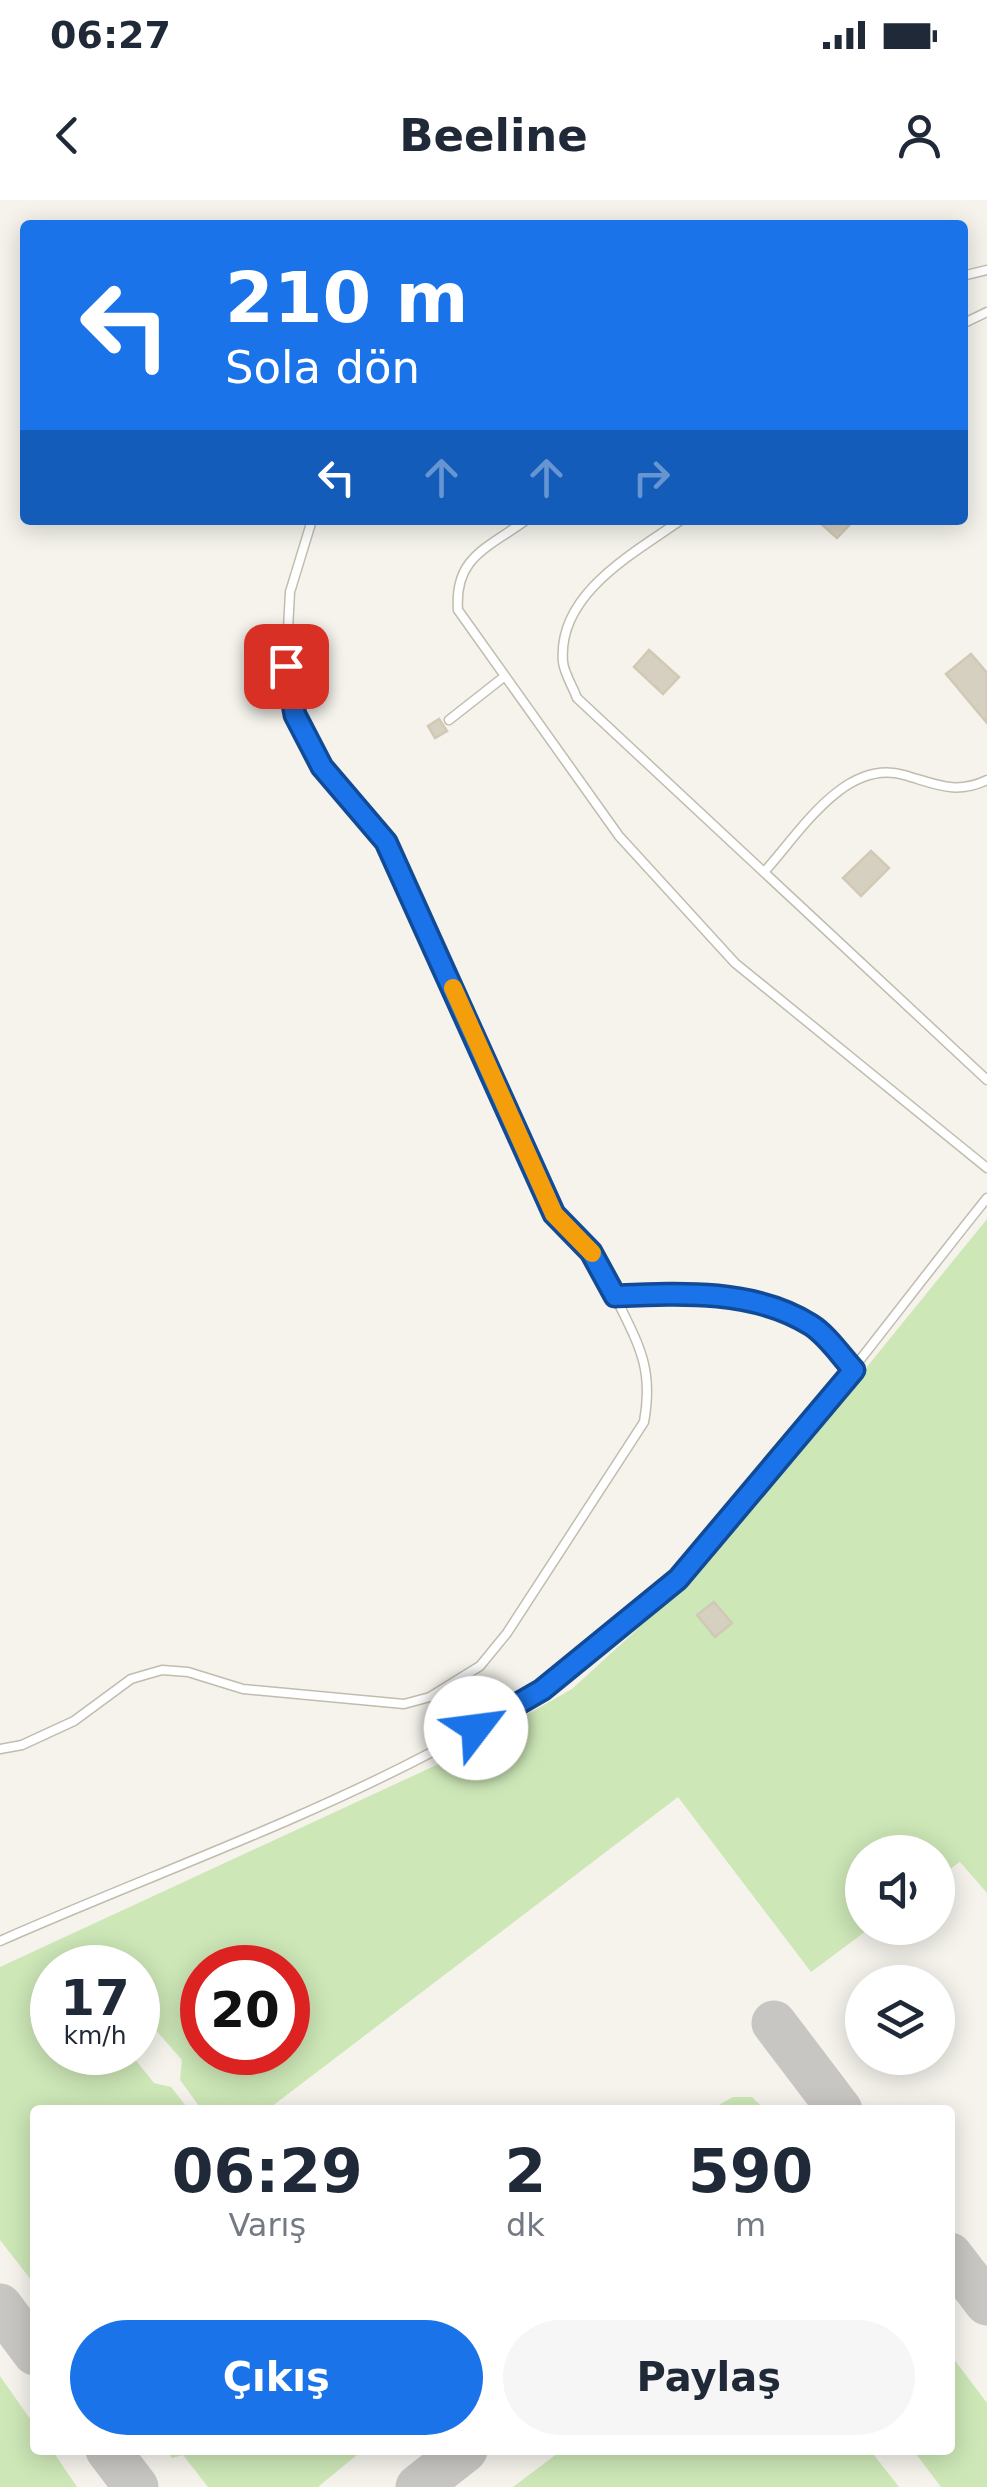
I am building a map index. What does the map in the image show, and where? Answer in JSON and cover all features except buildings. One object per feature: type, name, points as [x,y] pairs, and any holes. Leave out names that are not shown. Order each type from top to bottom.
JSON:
[{"type":"lane","points":[[0,1748],[22,1746],[74,1722],[130,1679],[162,1670],[188,1672],[243,1689],[404,1704],[430,1698],[480,1666],[508,1633],[644,1422],[650,1389],[646,1361],[615,1296],[591,1252],[554,1214],[386,842],[322,767],[295,715],[286,666],[290,592],[310,525]]},
{"type":"lane","points":[[519,525],[464,566],[456,583],[458,610],[619,836],[735,963],[987,1168]]},
{"type":"lane","points":[[674,525],[613,568],[570,615],[562,663],[577,698],[987,1080]]},
{"type":"lane","points":[[449,720],[505,676]]},
{"type":"lane","points":[[764,872],[843,786],[870,772],[900,773],[944,789],[968,789],[987,780]]},
{"type":"lane","points":[[0,1941],[361,1787],[444,1748],[542,1690],[678,1579],[854,1370],[987,1198]]},
{"type":"lane","points":[[615,1296],[670,1293],[767,1303],[814,1326],[854,1370]]},
{"type":"green space","points":[[987,1219],[987,1893],[960,1862],[955,1865],[955,1835],[845,1835],[847,1945],[811,1972],[678,1797],[274,2105],[198,2105],[180,2075],[310,2075],[310,1945],[180,1945],[180,2058],[160,2035],[160,1945],[48,1945],[443,1762],[572,1689],[701,1571]]},
{"type":"green space","points":[[30,1953],[30,2075],[148,2075],[154,2083],[171,2087],[185,2105],[30,2105],[30,2279],[0,2240],[0,1967]]},
{"type":"green space","points":[[733,2097],[752,2097],[760,2105],[719,2105]]},
{"type":"green space","points":[[955,2361],[987,2403],[987,2487],[941,2487],[917,2455],[955,2455]]},
{"type":"green space","points":[[0,2376],[30,2419],[30,2455],[55,2455],[77,2487],[0,2487]]},
{"type":"green space","points":[[183,2455],[357,2455],[318,2487],[208,2487]]},
{"type":"green space","points":[[555,2455],[874,2455],[899,2487],[513,2487]]},
{"type":"taxiway","points":[[774,2023],[836,2105]]},
{"type":"taxiway","points":[[955,2261],[987,2303]]},
{"type":"taxiway","points":[[0,2306],[30,2346]]},
{"type":"taxiway","points":[[112,2455],[136,2487]]},
{"type":"taxiway","points":[[418,2487],[459,2455]]},
{"type":"slow traffic","points":[[453,988],[554,1214],[592,1253]]},
{"type":"route","points":[[286,666],[295,715],[322,767],[386,842],[554,1214],[591,1252],[615,1296],[670,1293],[767,1303],[814,1326],[854,1370],[678,1579],[542,1690],[476,1728]]}]
